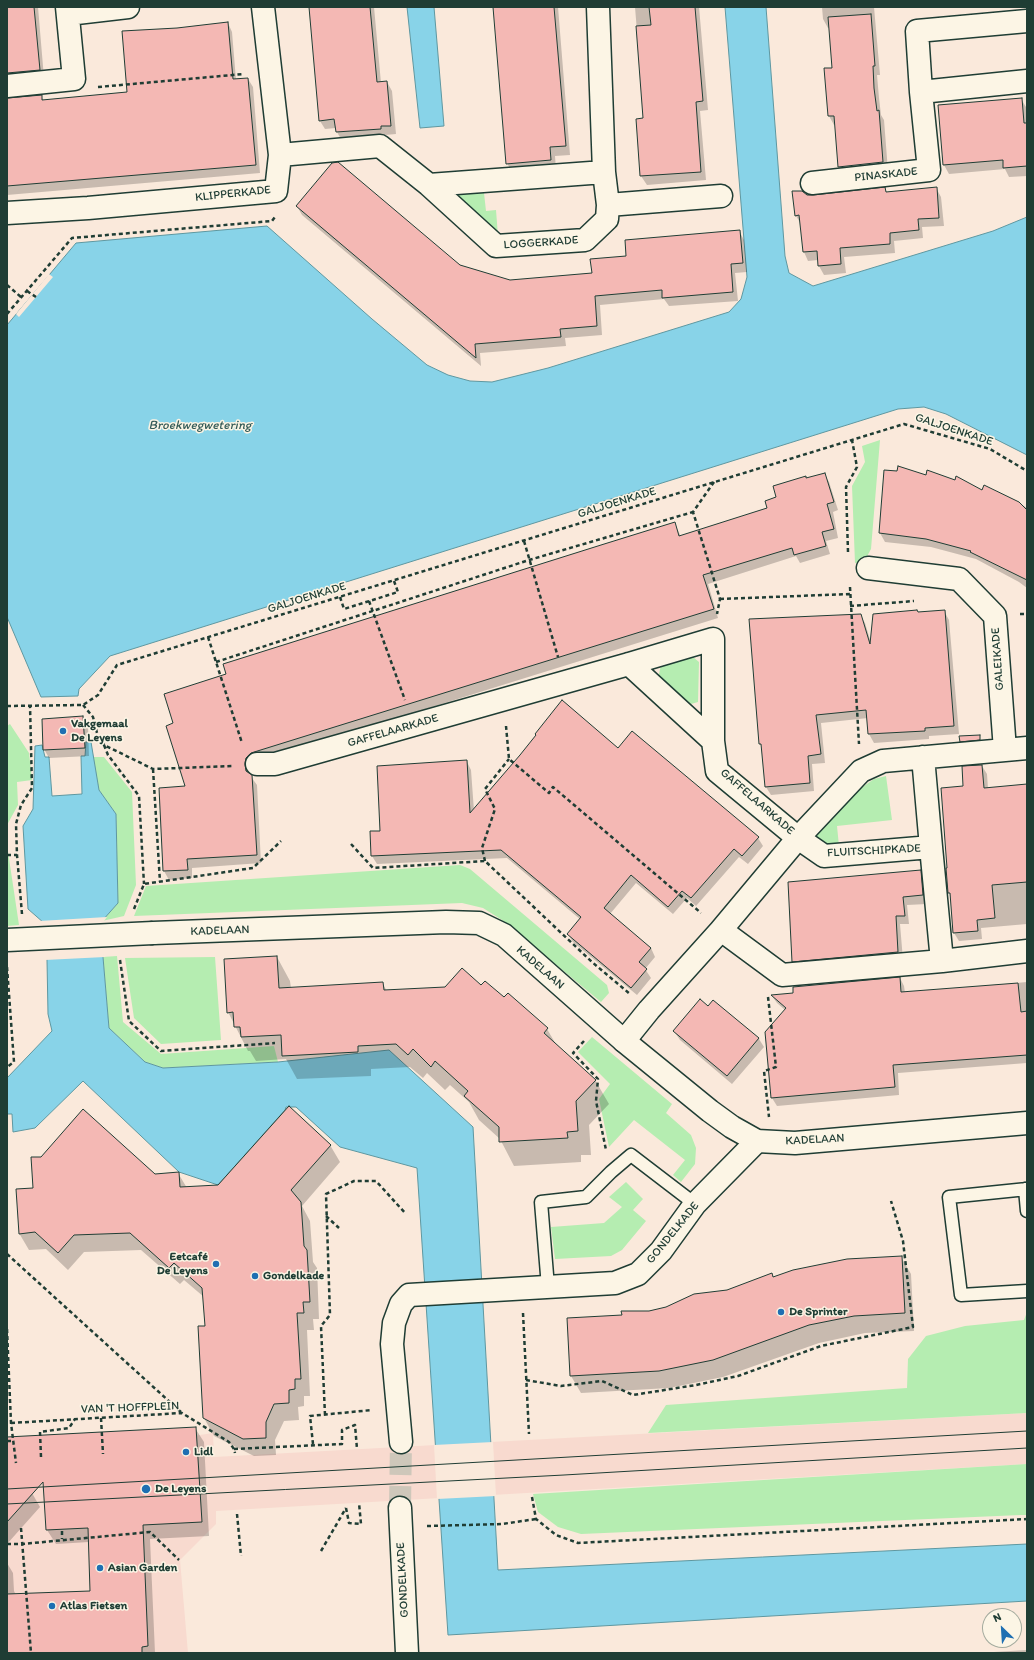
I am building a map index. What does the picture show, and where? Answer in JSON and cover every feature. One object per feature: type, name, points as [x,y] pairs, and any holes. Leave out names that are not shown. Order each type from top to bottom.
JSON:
[{"type":"street","points":[[7,86],[74,79],[68,10],[128,7]]},
{"type":"street","name":"KLIPPERKADE","points":[[7,213],[88,208],[276,191],[280,155],[263,7]]},
{"type":"street","name":"LOGGERKADE","points":[[280,155],[380,146],[428,185],[496,246],[585,240],[607,218],[608,205],[604,172],[598,7]]},
{"type":"street","name":"PINASKADE","points":[[812,182],[929,170],[921,92],[917,31],[1027,21]]},
{"type":"street","points":[[921,92],[1027,81]]},
{"type":"street","points":[[428,185],[604,172]]},
{"type":"street","points":[[608,205],[721,196]]},
{"type":"street","name":"GALEIKADE","points":[[868,568],[959,579],[995,616],[1005,750]]},
{"type":"street","name":"GAFFELAARKADE","points":[[253,764],[275,764],[713,639],[714,741],[717,771],[798,838]]},
{"type":"street","points":[[629,664],[714,741]]},
{"type":"street","points":[[624,1041],[648,1010],[721,930],[798,838],[861,771],[883,761],[1027,748]]},
{"type":"street","name":"FLUITSCHIPKADE","points":[[923,757],[930,847],[942,961]]},
{"type":"street","name":"FLUITSCHIPKADE","points":[[798,838],[824,856],[930,847]]},
{"type":"street","name":"KADELAAN","points":[[7,940],[446,922],[479,923],[504,935],[624,1041],[710,1111],[732,1127],[764,1141],[795,1143],[1027,1123]]},
{"type":"street","points":[[721,930],[782,975],[942,961],[1027,951]]},
{"type":"street","name":"GONDELKADE","points":[[401,1442],[392,1344],[394,1323],[401,1304],[409,1295],[615,1283],[638,1274],[661,1251],[695,1204],[764,1141]]},
{"type":"street","name":"GONDELKADE","points":[[400,1508],[407,1653]]},
{"type":"lane","points":[[548,1288],[540,1202],[586,1197],[610,1172],[631,1155],[695,1204]]},
{"type":"lane","points":[[1027,1211],[1026,1189],[949,1197],[961,1295],[1027,1290]]},
{"type":"path","points":[[74,79],[86,88],[271,72]]},
{"type":"path","points":[[7,314],[72,238],[272,221],[286,200],[276,191]]},
{"type":"path","points":[[7,285],[22,297]]},
{"type":"path","points":[[27,291],[36,297]]},
{"type":"path","name":"GALJOENKADE","points":[[83,705],[98,695],[117,665],[904,424],[990,449],[1027,471]]},
{"type":"path","points":[[848,555],[846,487],[856,466],[852,440]]},
{"type":"path","points":[[216,662],[529,560],[693,512],[714,482]]},
{"type":"path","points":[[693,512],[720,599],[713,639]]},
{"type":"path","points":[[524,541],[565,682]]},
{"type":"path","points":[[340,597],[344,609],[398,592],[394,581]]},
{"type":"path","points":[[850,586],[861,771]]},
{"type":"path","points":[[720,599],[850,594]]},
{"type":"path","points":[[369,600],[414,725]]},
{"type":"path","points":[[104,745],[153,769],[253,764],[208,637]]},
{"type":"path","points":[[485,861],[482,848],[495,809],[485,789],[509,759],[504,699]]},
{"type":"path","points":[[22,917],[16,824],[21,805],[32,788],[30,705]]},
{"type":"path","points":[[7,706],[83,705],[93,717],[97,733],[108,755],[140,796],[144,884]]},
{"type":"path","points":[[509,759],[549,793],[553,787],[721,930]]},
{"type":"path","points":[[153,769],[160,882]]},
{"type":"path","points":[[7,855],[17,855]]},
{"type":"path","points":[[764,1141],[764,1071],[776,1067],[765,963]]},
{"type":"path","points":[[7,966],[14,1062],[7,1067]]},
{"type":"path","points":[[573,1053],[598,1079],[596,1101],[610,1172]]},
{"type":"path","points":[[325,1415],[321,1326],[330,1315],[325,1216],[326,1194],[354,1181],[376,1181],[406,1214]]},
{"type":"path","points":[[526,1380],[561,1386],[602,1381],[633,1395],[696,1385],[738,1376],[821,1346],[913,1327],[903,1242],[891,1201]]},
{"type":"path","points":[[325,1216],[339,1228]]},
{"type":"path","points":[[7,1254],[182,1413]]},
{"type":"path","points":[[521,1289],[529,1434]]},
{"type":"path","points":[[7,1329],[11,1423],[16,1463]]},
{"type":"path","points":[[313,1444],[310,1416],[398,1407]]},
{"type":"path","name":"VAN 'T HOFFPLEIN","points":[[11,1423],[182,1413],[229,1442],[234,1449]]},
{"type":"path","points":[[101,1418],[103,1454]]},
{"type":"path","points":[[41,1457],[40,1432],[69,1428],[75,1419]]},
{"type":"path","points":[[235,1453],[234,1449],[313,1444],[342,1444],[342,1430],[355,1425],[357,1449]]},
{"type":"path","points":[[7,1441],[13,1440]]},
{"type":"path","points":[[532,1497],[536,1519],[556,1535],[578,1543],[1027,1519]]},
{"type":"path","points":[[321,1550],[346,1508],[349,1523],[361,1524],[359,1503]]},
{"type":"path","points":[[237,1514],[241,1556]]},
{"type":"path","points":[[433,1527],[502,1524],[536,1519]]},
{"type":"path","points":[[21,1528],[30,1653]]},
{"type":"path","points":[[62,1531],[62,1539]]},
{"type":"path","points":[[7,1544],[22,1544],[62,1539],[150,1532],[180,1560]]},
{"type":"shaded area","points":[[1027,1413],[1027,1464],[216,1511],[216,1524],[180,1560],[188,1653],[7,1653],[7,1464],[213,1433],[214,1457]]},
{"type":"green space","points":[[480,187],[484,193],[486,211],[496,210],[498,236],[450,190]]},
{"type":"green space","points":[[880,440],[871,549],[864,562],[855,563],[852,486],[865,462],[862,446]]},
{"type":"green space","points":[[693,657],[699,662],[698,702],[691,704],[658,678],[661,665]]},
{"type":"green space","points":[[10,724],[29,753],[32,780],[17,782],[18,805],[7,825],[7,726]]},
{"type":"green space","points":[[93,757],[104,757],[132,792],[136,885],[124,916],[102,921],[118,903],[116,814],[99,790]]},
{"type":"green space","points":[[886,776],[892,820],[837,826],[839,846],[815,846],[810,842],[851,795],[874,779]]},
{"type":"green space","points":[[7,845],[19,925],[7,926]]},
{"type":"green space","points":[[460,865],[470,869],[607,985],[609,993],[601,1002],[502,920],[483,908],[462,903],[134,916],[146,886]]},
{"type":"green space","points":[[117,956],[123,1022],[161,1054],[274,1046],[278,1062],[163,1068],[145,1062],[109,1028],[103,957]]},
{"type":"green space","points":[[215,957],[221,1040],[161,1044],[134,1018],[125,958]]},
{"type":"green space","points":[[592,1037],[672,1104],[666,1113],[691,1135],[696,1148],[695,1164],[681,1182],[673,1175],[685,1160],[634,1120],[609,1147],[599,1099],[610,1084],[578,1052]]},
{"type":"green space","points":[[626,1182],[643,1199],[633,1210],[646,1221],[622,1250],[611,1256],[555,1259],[551,1227],[604,1223],[622,1207],[609,1197]]},
{"type":"green space","points":[[1027,1312],[1027,1413],[648,1433],[666,1405],[907,1388],[908,1359],[926,1336],[965,1326],[1024,1320]]},
{"type":"green space","points":[[1027,1464],[1027,1515],[581,1534],[558,1527],[538,1512],[533,1494]]},
{"type":"water","points":[[407,7],[434,7],[444,126],[420,128]]},
{"type":"water","name":"Broekwegwetering","points":[[725,7],[766,7],[785,256],[789,273],[813,286],[993,231],[1027,217],[1027,455],[946,414],[924,407],[898,409],[110,656],[79,689],[78,696],[41,697],[7,617],[7,325],[76,243],[267,226],[372,319],[427,365],[448,375],[470,381],[492,382],[548,368],[729,312],[741,299],[747,277]]},
{"type":"water","points":[[86,742],[91,742],[99,790],[116,814],[118,903],[102,921],[103,957],[109,1028],[145,1062],[163,1068],[278,1062],[389,1050],[473,1127],[498,1570],[1027,1544],[1027,1601],[448,1635],[417,1168],[340,1147],[296,1107],[286,1107],[285,1110],[218,1185],[179,1172],[83,1081],[35,1128],[13,1132],[12,1114],[7,1114],[7,1078],[52,1031],[48,1014],[47,960],[44,923],[28,909],[23,826],[33,809],[35,746],[42,745],[45,757],[49,757],[52,796],[82,794],[81,756],[85,756]]},
{"type":"pier","points":[[49,274],[53,277],[19,317],[16,314]]},
{"type":"pier","points":[[107,917],[104,921],[105,957],[45,960],[43,924],[39,921]]},
{"type":"pier","points":[[493,1442],[496,1496],[437,1499],[434,1445]]},
{"type":"building","points":[[7,7],[34,7],[40,70],[7,73]]},
{"type":"building","points":[[309,7],[370,7],[377,82],[387,81],[391,126],[381,126],[381,129],[336,132],[334,119],[319,121]]},
{"type":"building","points":[[493,7],[554,7],[566,146],[550,147],[551,160],[506,164]]},
{"type":"building","points":[[649,7],[695,7],[703,101],[696,102],[701,172],[640,176],[636,119],[643,118],[636,26],[651,25]]},
{"type":"building","points":[[871,14],[875,66],[873,66],[874,88],[877,111],[879,110],[883,162],[838,167],[834,116],[828,116],[824,68],[832,68],[828,17]]},
{"type":"building","points":[[228,22],[233,79],[248,78],[256,165],[7,186],[7,98],[42,95],[42,100],[127,92],[122,31],[177,28]]},
{"type":"building","points":[[1022,98],[1024,123],[1027,123],[1027,166],[1003,168],[1003,160],[943,165],[938,105]]},
{"type":"building","points":[[338,162],[460,265],[510,280],[592,273],[590,259],[626,256],[625,240],[740,230],[743,263],[731,264],[733,292],[662,298],[662,290],[595,296],[597,326],[560,329],[561,337],[475,344],[476,358],[296,206],[332,163]]},
{"type":"building","points":[[885,187],[886,192],[937,187],[939,218],[918,219],[919,230],[890,233],[890,244],[840,248],[841,264],[818,266],[817,251],[803,252],[799,215],[795,216],[792,191],[802,191],[807,195],[813,195]]},
{"type":"building","points":[[898,466],[926,475],[927,470],[955,480],[956,476],[982,490],[984,485],[1019,502],[1027,510],[1027,580],[970,552],[971,551],[926,539],[879,533],[884,470],[897,471]]},
{"type":"building","points":[[825,473],[834,502],[827,504],[834,529],[822,532],[826,546],[794,555],[792,548],[703,575],[714,609],[251,753],[246,758],[245,764],[246,771],[252,775],[257,855],[187,859],[188,870],[163,871],[159,788],[185,786],[166,726],[173,723],[164,694],[226,674],[223,664],[675,522],[679,536],[767,508],[765,501],[776,497],[773,486],[806,476],[806,478]]},
{"type":"building","points":[[917,610],[918,612],[945,610],[954,726],[925,728],[925,731],[868,734],[866,710],[816,715],[821,754],[808,756],[810,783],[765,787],[761,744],[759,744],[749,619],[861,614],[870,644],[873,614]]},
{"type":"building","points":[[562,700],[618,748],[632,731],[759,837],[742,856],[734,849],[691,898],[682,891],[668,907],[631,875],[604,908],[651,948],[639,962],[647,969],[631,988],[567,934],[581,917],[501,850],[371,856],[370,831],[380,831],[377,766],[467,760],[470,813],[520,755]]},
{"type":"building","name":"Vakgemaal De Leyens","points":[[83,716],[85,748],[43,750],[42,719]]},
{"type":"building","points":[[980,735],[980,740],[960,742],[959,736]]},
{"type":"building","points":[[982,765],[984,788],[1027,784],[1027,882],[992,885],[995,918],[977,920],[978,931],[953,933],[950,893],[948,893],[941,788],[963,786],[962,766]]},
{"type":"building","points":[[921,870],[923,895],[903,897],[905,916],[896,916],[898,952],[792,962],[788,882]]},
{"type":"building","points":[[277,956],[279,988],[383,982],[384,990],[445,987],[462,968],[481,985],[485,981],[504,997],[508,993],[548,1028],[544,1033],[596,1080],[576,1101],[578,1131],[567,1132],[568,1138],[499,1142],[499,1127],[464,1096],[468,1091],[435,1061],[431,1067],[413,1049],[408,1055],[396,1044],[358,1046],[358,1052],[282,1056],[281,1035],[241,1037],[240,1027],[234,1027],[233,1012],[227,1013],[224,959]]},
{"type":"building","points":[[900,977],[901,992],[1018,983],[1021,1012],[1027,1011],[1027,1055],[893,1065],[895,1087],[771,1098],[765,1032],[786,1008],[771,995],[793,993],[793,987]]},
{"type":"building","points":[[700,999],[708,1006],[713,1000],[759,1038],[727,1076],[673,1031]]},
{"type":"building","name":"Gondelkade","points":[[289,1106],[331,1145],[291,1190],[301,1202],[304,1246],[307,1250],[310,1302],[303,1302],[304,1313],[297,1313],[301,1379],[295,1379],[295,1389],[289,1390],[289,1403],[274,1404],[266,1422],[266,1438],[243,1439],[203,1418],[198,1326],[205,1326],[202,1288],[174,1263],[169,1268],[130,1233],[74,1235],[58,1253],[35,1232],[19,1234],[16,1189],[33,1188],[31,1157],[41,1157],[83,1109],[155,1174],[179,1172],[180,1187],[218,1185]]},
{"type":"building","name":"De Sprinter","points":[[902,1256],[905,1313],[854,1316],[809,1325],[713,1360],[659,1371],[570,1376],[567,1318],[622,1315],[621,1311],[649,1311],[666,1307],[694,1294],[727,1290],[772,1273],[773,1277],[793,1270],[847,1259]]},
{"type":"building","points":[[196,1427],[202,1522],[143,1525],[148,1646],[142,1647],[142,1653],[7,1653],[7,1594],[90,1591],[88,1528],[46,1530],[43,1482],[7,1522],[7,1437]]},
{"type":"tunnel","points":[[400,1508],[401,1442]]},
{"type":"tram line","points":[[7,1489],[1027,1431]]},
{"type":"tram line","points":[[7,1504],[564,1475],[1027,1448]]},
{"type":"place","name":"Vakgemaal De Leyens","points":[[63,731]]},
{"type":"place","name":"Eetcafé De Leyens","points":[[216,1264]]},
{"type":"place","name":"Gondelkade","points":[[255,1276]]},
{"type":"place","name":"De Sprinter","points":[[781,1312]]},
{"type":"place","name":"Lidl","points":[[186,1452]]},
{"type":"place","name":"De Leyens","points":[[146,1489]]},
{"type":"place","name":"Asian Garden","points":[[100,1568]]},
{"type":"place","name":"Atlas Fietsen","points":[[52,1606]]}]
